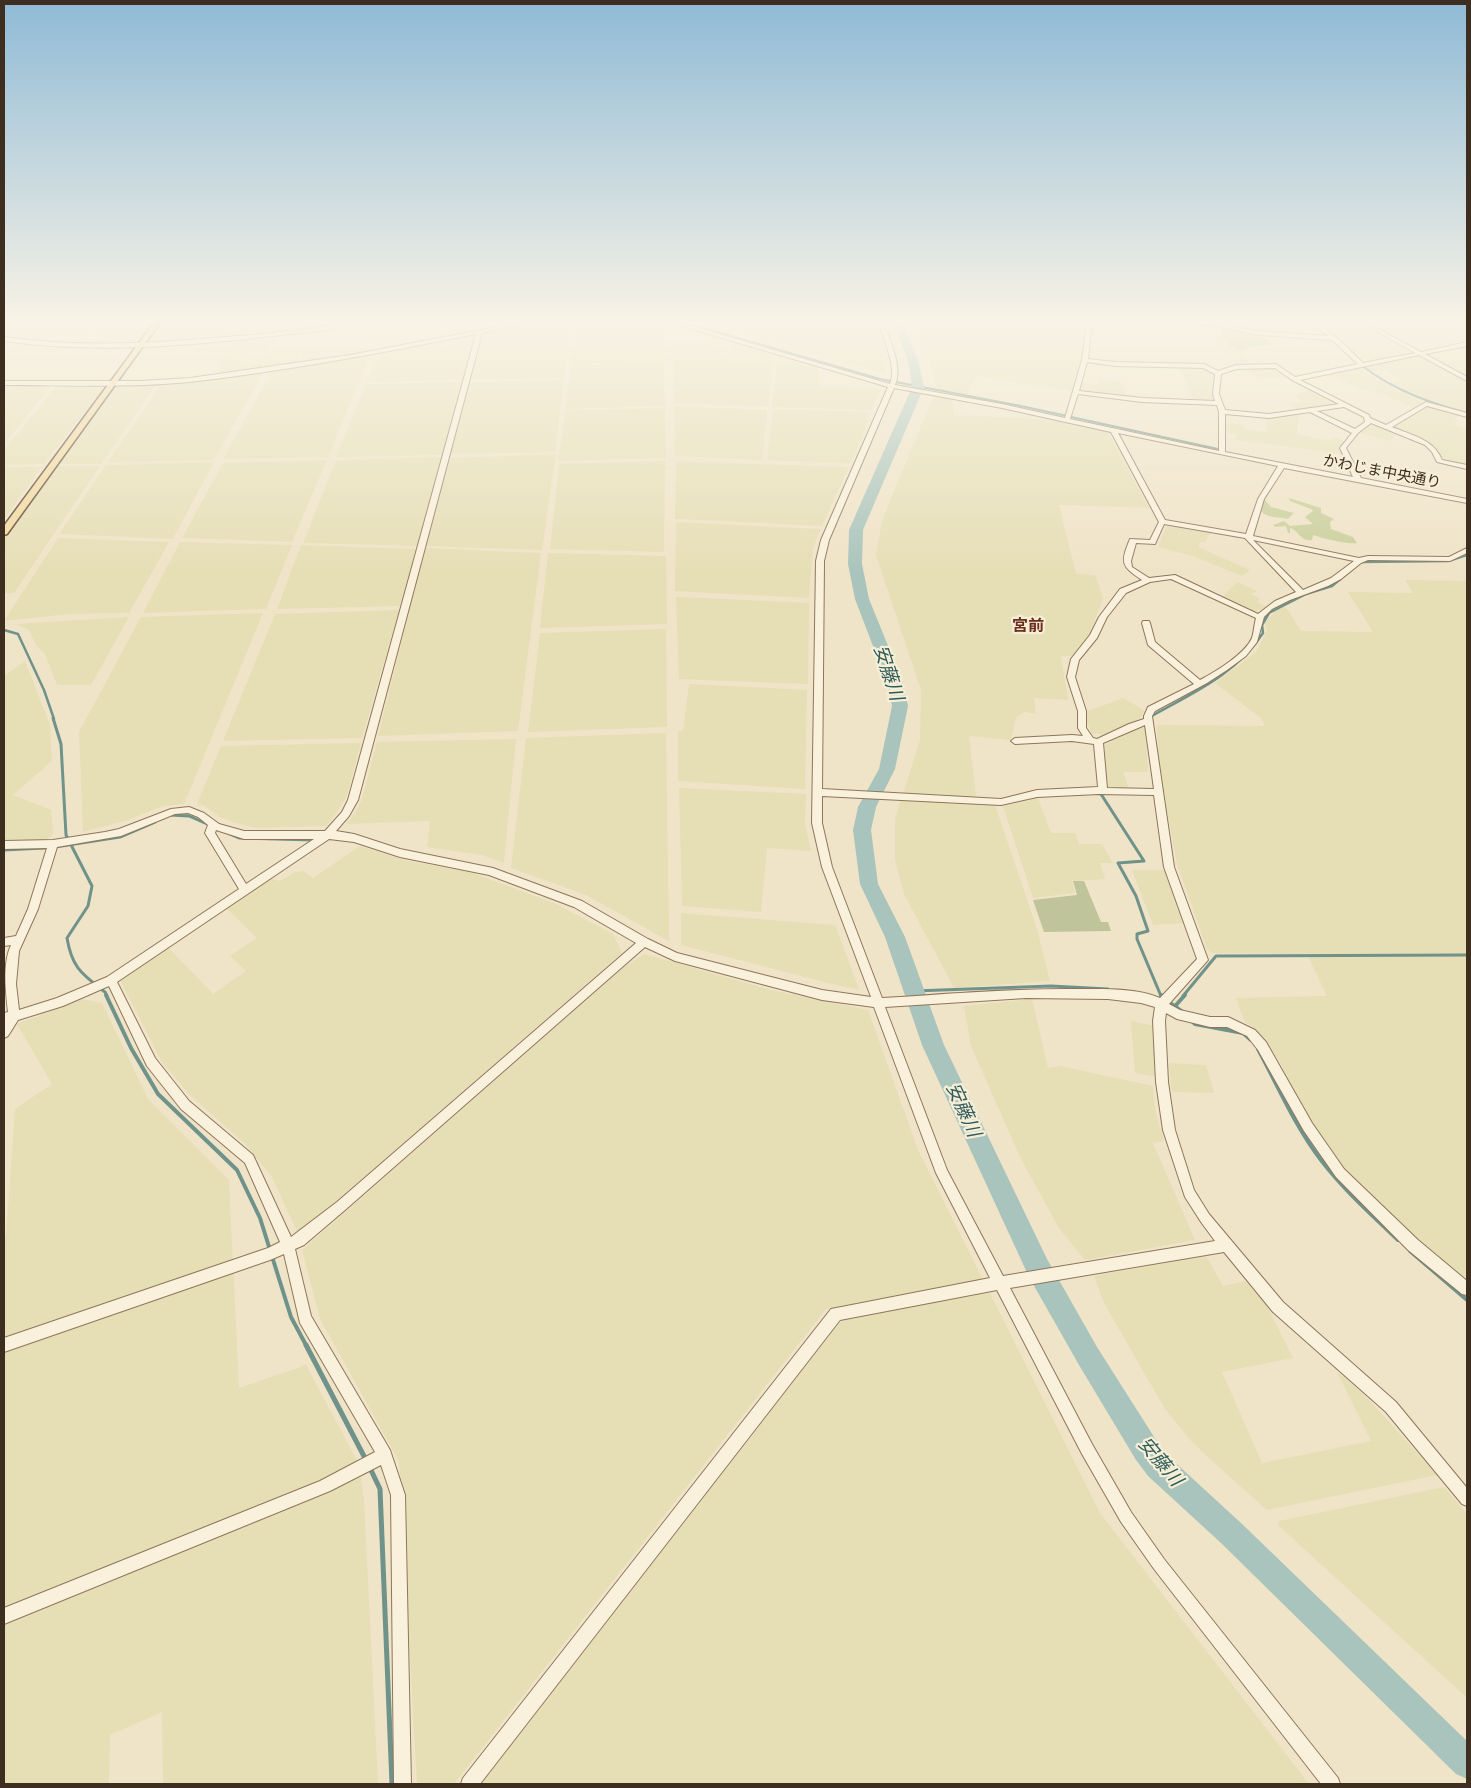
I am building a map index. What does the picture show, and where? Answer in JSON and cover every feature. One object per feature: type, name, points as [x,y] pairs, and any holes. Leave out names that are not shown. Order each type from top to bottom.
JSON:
[{"type":"main road","points":[[4,532],[93,407]]},
{"type":"street","points":[[9,1017],[73,998],[111,980],[327,835],[346,814],[353,800],[458,407]]},
{"type":"street","points":[[884,407],[835,518],[821,556],[817,792],[819,834],[827,867],[942,1173],[1087,1449],[1126,1517],[1160,1564],[1332,1784]]},
{"type":"street","name":"かわじま中央通り","points":[[1003,407],[1222,454],[1410,488],[1467,501]]},
{"type":"street","points":[[1067,420],[1071,407]]},
{"type":"street","points":[[1220,407],[1222,412],[1222,454]]},
{"type":"street","points":[[1222,412],[1269,416],[1332,407]]},
{"type":"street","points":[[1350,407],[1367,416],[1370,420],[1431,447],[1439,461],[1467,467]]},
{"type":"street","points":[[1387,426],[1420,407]]},
{"type":"street","points":[[1439,407],[1467,415]]},
{"type":"street","points":[[1312,411],[1356,432]]},
{"type":"street","points":[[1358,480],[1343,448],[1356,432],[1370,420]]},
{"type":"street","points":[[1113,430],[1162,522]]},
{"type":"street","points":[[1282,465],[1261,499],[1249,541],[1301,593]]},
{"type":"street","points":[[1162,522],[1249,537],[1358,560],[1368,558],[1450,559],[1467,550]]},
{"type":"street","points":[[1148,580],[1130,568],[1127,561],[1133,541],[1152,542],[1162,522]]},
{"type":"street","points":[[1358,560],[1346,573],[1335,580],[1301,593],[1266,610],[1259,617],[1255,640],[1233,662],[1199,684],[1151,709],[1149,721],[1169,867],[1203,960],[1160,1005],[1162,1082],[1169,1130],[1189,1193],[1227,1245],[1278,1307],[1391,1407],[1467,1499]]},
{"type":"street","points":[[1103,792],[1094,741],[1082,728],[1082,711],[1071,677],[1075,659],[1094,636],[1102,617],[1120,594],[1148,580],[1172,577],[1259,617]]},
{"type":"street","points":[[1146,623],[1151,643],[1199,684]]},
{"type":"street","points":[[1015,741],[1072,738],[1094,741],[1149,721]]},
{"type":"street","points":[[817,792],[1001,802],[1019,795],[1158,792]]},
{"type":"street","points":[[4,845],[52,844],[121,832],[174,811],[189,810],[201,815],[213,824],[231,832],[244,835],[327,835],[354,838],[400,853],[499,874],[578,904],[644,942],[675,957],[822,995],[878,1003],[1026,992],[1072,992],[1141,998],[1178,1014],[1241,1027],[1255,1037],[1270,1058],[1323,1151],[1340,1173],[1413,1246],[1467,1290]]},
{"type":"street","points":[[213,824],[210,833],[245,890]]},
{"type":"street","points":[[4,1033],[9,1017],[11,965],[17,940],[33,909],[52,844]]},
{"type":"street","points":[[4,942],[17,940]]},
{"type":"street","points":[[4,1346],[288,1245],[315,1228],[644,942]]},
{"type":"street","points":[[111,980],[151,1062],[185,1105],[249,1159],[288,1245],[305,1318],[385,1455],[398,1495],[403,1784]]},
{"type":"street","points":[[469,1784],[836,1314],[1000,1283],[1227,1245]]},
{"type":"street","points":[[4,1616],[325,1486],[385,1455]]},
{"type":"shaded area","points":[[4,407],[34,407],[4,444]]},
{"type":"shaded area","points":[[39,407],[89,407],[44,464],[4,465],[4,450]]},
{"type":"shaded area","points":[[98,407],[141,407],[101,464],[57,464]]},
{"type":"shaded area","points":[[145,407],[244,407],[214,460],[108,462]]},
{"type":"shaded area","points":[[252,407],[349,407],[328,457],[223,459]]},
{"type":"shaded area","points":[[356,407],[455,407],[442,455],[336,457]]},
{"type":"shaded area","points":[[463,407],[561,407],[555,452],[451,454]]},
{"type":"shaded area","points":[[565,407],[617,407],[565,409]]},
{"type":"shaded area","points":[[674,407],[767,410],[762,460],[675,456]]},
{"type":"shaded area","points":[[787,407],[873,407],[872,410]]},
{"type":"shaded area","points":[[929,407],[953,407],[954,415],[1047,419],[1108,432],[1149,508],[1059,505],[1076,574],[1095,575],[1103,598],[1089,636],[1074,656],[1061,656],[1068,700],[1034,698],[1036,714],[1024,712],[1016,718],[1011,740],[969,736],[977,805],[995,805],[1037,929],[1050,981],[954,988],[904,894],[895,860],[895,819],[920,740],[921,690],[876,555],[882,520]]},
{"type":"shaded area","points":[[1294,407],[1320,407],[1299,411]]},
{"type":"shaded area","points":[[1424,407],[1436,407],[1458,414],[1454,425],[1467,428],[1467,465],[1443,460],[1434,446],[1393,427]]},
{"type":"shaded area","points":[[1451,407],[1467,407],[1467,412]]},
{"type":"shaded area","points":[[665,408],[666,458],[558,461],[566,410]]},
{"type":"shaded area","points":[[773,409],[869,412],[864,434],[850,463],[767,460]]},
{"type":"shaded area","points":[[1300,415],[1297,434],[1330,441],[1335,437],[1344,441],[1341,447],[1342,454],[1236,440],[1237,434],[1225,432],[1225,424],[1230,423],[1243,425],[1244,429],[1268,432],[1265,417]]},
{"type":"shaded area","points":[[1371,423],[1396,433],[1391,441],[1360,433]]},
{"type":"shaded area","points":[[556,454],[542,550],[426,546],[450,458]]},
{"type":"shaded area","points":[[441,457],[418,546],[303,543],[336,460]]},
{"type":"shaded area","points":[[327,460],[292,542],[182,538],[223,463]]},
{"type":"shaded area","points":[[665,461],[664,552],[550,549],[559,464]]},
{"type":"shaded area","points":[[676,461],[849,467],[822,526],[675,519]]},
{"type":"shaded area","points":[[214,462],[173,539],[59,534],[106,465]]},
{"type":"shaded area","points":[[56,466],[100,466],[14,593],[4,593],[4,539]]},
{"type":"shaded area","points":[[4,467],[42,467],[4,519]]},
{"type":"shaded area","points":[[676,522],[821,529],[813,548],[809,598],[675,591]]},
{"type":"shaded area","points":[[1173,525],[1212,531],[1205,542],[1201,542],[1198,547],[1250,570],[1242,576],[1193,556],[1158,547],[1166,526]]},
{"type":"shaded area","points":[[58,538],[169,542],[129,613],[68,614],[4,621]]},
{"type":"shaded area","points":[[180,542],[292,545],[266,609],[143,613]]},
{"type":"shaded area","points":[[301,545],[417,549],[400,606],[277,609]]},
{"type":"shaded area","points":[[425,548],[541,553],[518,731],[378,736]]},
{"type":"shaded area","points":[[548,553],[666,556],[667,624],[540,628]]},
{"type":"shaded area","points":[[1405,580],[1467,581],[1467,1283],[1397,1225],[1341,1168],[1305,1114],[1280,1062],[1261,1034],[1245,1022],[1236,998],[1327,996],[1307,954],[1211,953],[1207,949],[1177,864],[1158,764],[1157,725],[1265,726],[1261,718],[1215,683],[1256,652],[1267,631],[1265,622],[1275,612],[1284,607],[1287,609],[1301,631],[1373,632],[1348,592],[1413,593]]},
{"type":"shaded area","points":[[1237,582],[1257,591],[1251,594],[1260,598],[1257,602],[1266,607],[1254,612],[1222,597]]},
{"type":"shaded area","points":[[676,597],[809,603],[808,684],[679,679]]},
{"type":"shaded area","points":[[399,610],[362,738],[223,741],[275,614]]},
{"type":"shaded area","points":[[263,613],[184,804],[163,806],[128,820],[83,832],[79,732],[141,617]]},
{"type":"shaded area","points":[[129,617],[91,685],[57,685],[45,654],[36,645],[29,630],[16,624]]},
{"type":"shaded area","points":[[666,629],[667,727],[528,732],[540,633]]},
{"type":"shaded area","points":[[25,661],[50,725],[52,761],[13,795],[51,810],[53,834],[47,840],[4,841],[4,676]]},
{"type":"shaded area","points":[[689,684],[807,690],[805,789],[678,781],[678,731],[683,731]]},
{"type":"shaded area","points":[[1123,698],[1144,710],[1141,718],[1102,736],[1098,733],[1092,734],[1086,720],[1088,711]]},
{"type":"shaded area","points":[[1138,727],[1145,728],[1148,772],[1123,772],[1130,791],[1105,791],[1105,745]]},
{"type":"shaded area","points":[[666,733],[669,941],[586,895],[511,868],[526,738]]},
{"type":"shaded area","points":[[516,739],[504,863],[482,855],[427,847],[430,821],[346,824],[355,813],[362,799],[377,742]]},
{"type":"shaded area","points":[[361,743],[346,798],[327,826],[256,828],[232,822],[220,817],[205,806],[197,804],[221,746]]},
{"type":"shaded area","points":[[679,788],[806,794],[805,824],[811,851],[767,848],[761,912],[682,906]]},
{"type":"shaded area","points":[[1038,798],[1051,833],[1075,833],[1079,844],[1102,844],[1113,863],[1100,863],[1105,879],[1072,881],[1075,893],[1033,898],[1003,806]]},
{"type":"shaded area","points":[[360,846],[404,860],[473,873],[556,904],[613,934],[622,953],[298,1234],[272,1177],[244,1143],[190,1095],[162,1062],[119,978],[167,946],[213,994],[246,971],[230,956],[257,938],[227,909],[270,878],[280,881],[295,872],[303,871],[313,878]]},
{"type":"shaded area","points":[[1132,870],[1164,870],[1184,923],[1153,925]]},
{"type":"shaded area","points":[[681,913],[835,925],[859,989],[844,987],[681,945]]},
{"type":"shaded area","points":[[644,954],[771,990],[868,1010],[918,1150],[984,1282],[826,1309],[454,1784],[417,1784],[399,1461],[320,1319],[302,1250],[624,967]]},
{"type":"shaded area","points":[[83,999],[102,1003],[148,1099],[229,1180],[239,1388],[306,1365],[359,1464],[364,1501],[378,1784],[163,1784],[162,1712],[110,1735],[109,1784],[4,1784],[4,1238],[6,1237],[15,1109],[52,1084],[17,1024]]},
{"type":"shaded area","points":[[1032,999],[1048,1068],[1060,1066],[1153,1086],[1155,1110],[1164,1141],[1153,1143],[1195,1240],[1085,1260],[1059,1228],[1020,1157],[971,1046],[964,1006]]},
{"type":"shaded area","points":[[1131,1021],[1155,1026],[1157,1077],[1135,1073]]},
{"type":"shaded area","points":[[1169,1063],[1206,1065],[1214,1093],[1174,1092],[1171,1089]]},
{"type":"shaded area","points":[[1206,1256],[1223,1286],[1246,1281],[1266,1304],[1293,1358],[1222,1372],[1262,1463],[1371,1441],[1337,1372],[1372,1403],[1437,1475],[1267,1510],[1192,1442],[1165,1409],[1103,1301],[1094,1276]]},
{"type":"shaded area","points":[[990,1293],[1100,1513],[1309,1784],[481,1784],[836,1327],[847,1317]]},
{"type":"shaded area","points":[[1444,1487],[1467,1514],[1467,1698],[1278,1525],[1279,1521]]},
{"type":"green space","points":[[1289,498],[1321,508],[1321,513],[1334,519],[1330,522],[1331,529],[1353,537],[1357,543],[1342,542],[1313,535],[1312,540],[1308,540],[1290,528],[1290,533],[1288,533],[1286,526],[1275,527],[1273,525],[1284,521],[1290,526],[1313,524],[1305,517],[1313,511],[1290,501]]},
{"type":"green space","points":[[1258,500],[1265,500],[1271,507],[1294,513],[1288,519],[1266,515],[1256,504]]},
{"type":"green space","points":[[1073,881],[1084,881],[1101,922],[1108,922],[1111,931],[1044,932],[1033,900],[1077,895]]},
{"type":"waterway","name":"安藤川","points":[[909,407],[856,530],[855,564],[862,599],[894,680],[900,706],[887,769],[867,807],[862,830],[869,884],[895,937],[933,1045],[1038,1268],[1088,1356],[1146,1450],[1158,1466],[1231,1533],[1467,1763]]},
{"type":"waterway","points":[[1028,407],[1218,449]]},
{"type":"waterway","points":[[1449,407],[1467,413]]},
{"type":"waterway","points":[[1148,718],[1196,692],[1240,661],[1263,633],[1262,625],[1269,613],[1306,594],[1332,586],[1361,562],[1448,561],[1467,555]]},
{"type":"waterway","points":[[4,630],[18,634],[44,690],[54,719]]},
{"type":"waterway","points":[[53,718],[61,744],[66,835],[71,845]]},
{"type":"waterway","points":[[1099,791],[1144,861],[1118,863],[1136,896],[1148,931],[1137,934],[1137,939],[1161,996]]},
{"type":"waterway","points":[[170,815],[189,816],[239,838],[313,840]]},
{"type":"waterway","points":[[71,845],[120,837],[155,822]]},
{"type":"waterway","points":[[55,847],[71,845]]},
{"type":"waterway","points":[[71,845],[92,886],[88,906],[67,938],[69,948],[79,970],[105,992],[107,996]]},
{"type":"waterway","points":[[4,850],[44,848]]},
{"type":"waterway","points":[[1183,996],[1216,956],[1467,955]]},
{"type":"waterway","points":[[914,991],[1051,986],[1108,989]]},
{"type":"waterway","points":[[106,995],[131,1048],[158,1094],[237,1170],[260,1218],[291,1317],[307,1347]]},
{"type":"waterway","points":[[1176,1005],[1185,995]]},
{"type":"waterway","points":[[1167,1001],[1184,1013]]},
{"type":"waterway","points":[[1192,1021],[1195,1024],[1243,1033],[1251,1040]]},
{"type":"waterway","points":[[1258,1049],[1295,1120],[1321,1160],[1348,1191],[1398,1240]]},
{"type":"waterway","points":[[1410,1251],[1467,1300]]},
{"type":"waterway","points":[[306,1345],[366,1460]]},
{"type":"waterway","points":[[370,1468],[380,1489],[392,1784]]},
{"type":"district","name":"宮前","points":[[1028,626]]}]
